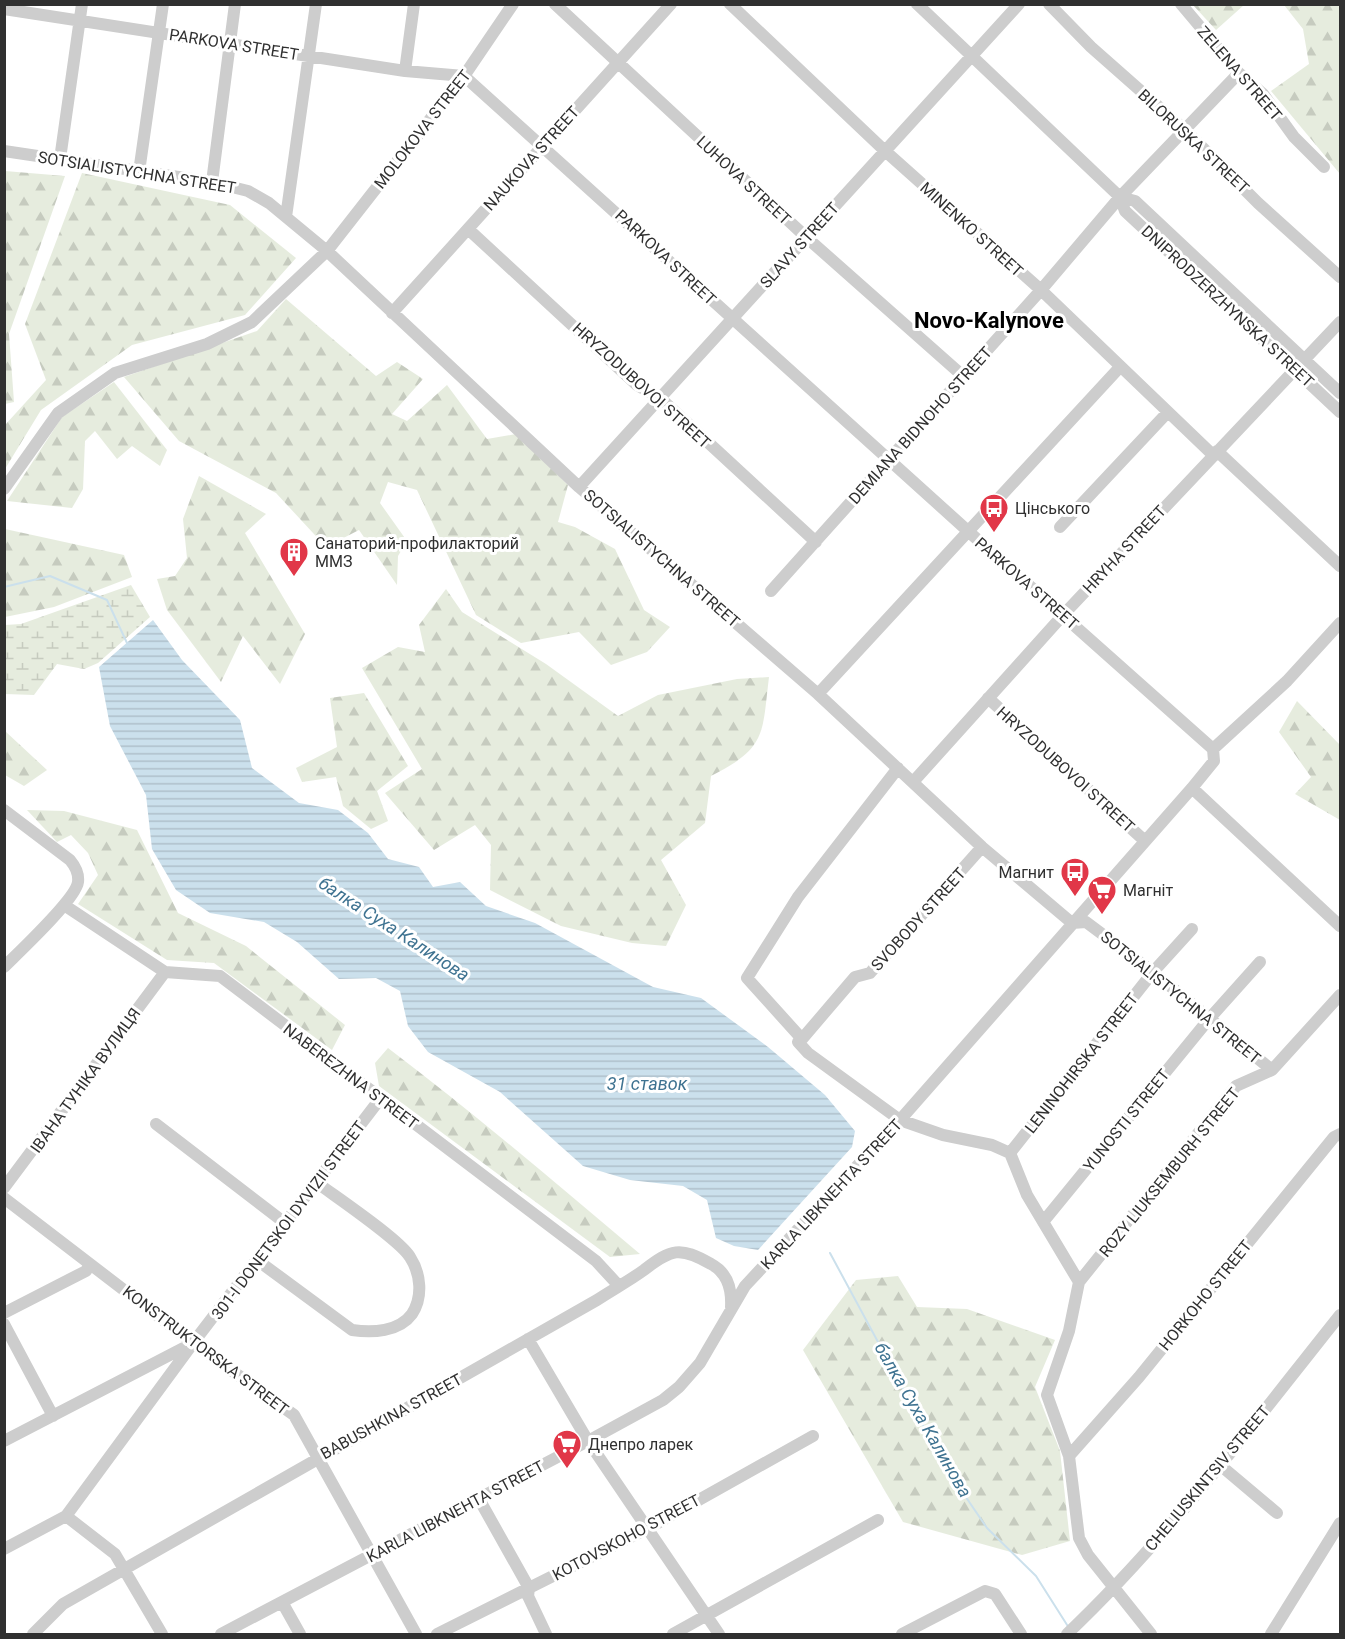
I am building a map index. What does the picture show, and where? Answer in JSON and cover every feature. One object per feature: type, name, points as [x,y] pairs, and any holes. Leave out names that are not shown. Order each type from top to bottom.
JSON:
[{"type":"street","points":[[60,159],[82,4]]},
{"type":"street","points":[[139,172],[163,4]]},
{"type":"street","points":[[212,182],[235,4]]},
{"type":"street","points":[[286,217],[316,4]]},
{"type":"street","points":[[405,71],[414,4]]},
{"type":"street","name":"MOLOKOVA STREET","points":[[327,251],[464,76],[513,4]]},
{"type":"street","name":"LUHOVA STREET","points":[[555,4],[806,237],[963,376]]},
{"type":"street","name":"NAUKOVA STREET","points":[[392,313],[671,4]]},
{"type":"street","name":"MINENKO STREET","points":[[730,4],[884,150],[1041,290],[1120,368],[1341,566]]},
{"type":"street","name":"DNIPRODZERZHYNSKA STREET","points":[[917,4],[1120,197],[1125,211],[1341,412]]},
{"type":"street","name":"SLAVY STREET","points":[[579,487],[1019,4]]},
{"type":"street","name":"BILORUSKA STREET","points":[[1049,4],[1091,47],[1185,130],[1258,203],[1341,277]]},
{"type":"street","name":"ZELENA STREET","points":[[1181,4],[1239,72],[1263,94],[1294,136],[1324,167]]},
{"type":"street","name":"PARKOVA STREET","points":[[4,9],[405,71],[464,76],[544,145],[889,460],[1213,749]]},
{"type":"street","name":"DEMIANA BIDNOHO STREET","points":[[771,591],[1041,290],[1120,197],[1239,72]]},
{"type":"street","name":"SOTSIALISTYCHNA STREET","points":[[4,151],[212,182],[248,191],[286,217],[327,251],[579,487],[818,694],[982,847],[1072,923],[1086,922],[1153,972],[1272,1070]]},
{"type":"street","name":"DNIPRODZERZHYNSKA STREET","points":[[1120,197],[1135,201],[1341,393]]},
{"type":"street","name":"HRYZODUBOVOI STREET","points":[[468,229],[637,385],[660,399],[816,542]]},
{"type":"street","points":[[4,489],[58,413],[115,373],[207,344],[252,322],[327,251]]},
{"type":"street","name":"HRYHA STREET","points":[[913,782],[1064,614],[1341,322]]},
{"type":"street","points":[[818,694],[1120,368]]},
{"type":"street","points":[[1060,526],[1168,412]]},
{"type":"street","name":"KARLA LIBKNEHTA STREET","points":[[221,1635],[588,1441],[663,1400],[680,1387],[700,1363],[745,1286],[900,1120],[1192,788],[1214,761],[1213,749],[1287,681],[1341,623]]},
{"type":"street","name":"HRYZODUBOVOI STREET","points":[[988,698],[1145,841]]},
{"type":"street","points":[[898,768],[798,897],[747,978],[802,1039],[798,1042],[808,1053],[900,1120],[943,1135],[992,1145],[1010,1153],[1027,1195],[1079,1282],[1069,1330],[1047,1395],[1069,1456],[1079,1538],[1088,1555],[1151,1635]]},
{"type":"street","points":[[1192,788],[1341,926]]},
{"type":"street","points":[[4,810],[74,865],[78,877],[76,890],[64,905],[4,967]]},
{"type":"street","name":"SVOBODY STREET","points":[[802,1039],[855,977],[870,974],[982,847]]},
{"type":"street","name":"NABEREZHNA STREET","points":[[64,905],[165,972],[220,976],[596,1261],[620,1286]]},
{"type":"street","name":"LENINOHIRSKA STREET","points":[[1010,1153],[1153,972],[1192,929]]},
{"type":"street","name":"YUNOSTI STREET","points":[[1043,1222],[1209,1019],[1260,962]]},
{"type":"street","name":"ІВАНА ТУНІКА ВУЛИЦЯ","points":[[4,1188],[165,972]]},
{"type":"street","name":"ROZY LIUKSEMBURH STREET","points":[[1079,1282],[1236,1086],[1272,1070],[1341,994]]},
{"type":"street","name":"301-I DONETSKOI DYVIZII STREET","points":[[4,1441],[193,1343],[380,1099]]},
{"type":"street","points":[[156,1124],[285,1223]]},
{"type":"street","name":"HORKOHO STREET","points":[[1069,1456],[1139,1377],[1334,1137],[1341,1134]]},
{"type":"street","points":[[257,1260],[352,1330],[368,1333],[383,1331],[399,1325],[410,1316],[418,1303],[420,1287],[409,1255],[316,1182]]},
{"type":"street","name":"KONSTRUKTORSKA STREET","points":[[4,1198],[193,1343],[294,1415],[318,1457],[330,1484],[416,1635]]},
{"type":"street","name":"BABUSHKINA STREET","points":[[33,1635],[63,1604],[620,1286],[665,1254],[683,1252],[713,1265],[721,1272],[732,1291],[731,1308]]},
{"type":"street","points":[[4,1313],[86,1271],[90,1264]]},
{"type":"street","name":"CHELIUSKINTSIV STREET","points":[[1067,1635],[1114,1588],[1220,1465],[1341,1315]]},
{"type":"street","points":[[4,1324],[53,1416]]},
{"type":"street","points":[[528,1339],[588,1441],[720,1635]]},
{"type":"street","points":[[4,1549],[66,1516],[193,1343]]},
{"type":"street","name":"KOTOVSKOHO STREET","points":[[437,1635],[647,1529],[813,1436]]},
{"type":"street","points":[[1220,1465],[1277,1513]]},
{"type":"street","points":[[479,1499],[528,1588],[528,1596],[546,1635]]},
{"type":"street","points":[[66,1516],[115,1554],[162,1635]]},
{"type":"street","points":[[673,1635],[878,1520]]},
{"type":"street","points":[[1271,1635],[1341,1523]]},
{"type":"street","points":[[902,1635],[985,1591],[994,1594],[1021,1635]]},
{"type":"street","points":[[282,1602],[300,1635]]},
{"type":"green space","points":[[1193,5],[1244,5],[1216,30]]},
{"type":"green space","points":[[1284,5],[1340,5],[1340,174],[1271,91],[1309,64],[1303,29]]},
{"type":"green space","points":[[5,171],[65,176],[9,334],[14,402],[5,404]]},
{"type":"green space","points":[[82,173],[230,205],[296,258],[245,315],[132,345],[41,410],[5,469],[5,425],[46,380],[25,324]]},
{"type":"green space","points":[[286,299],[376,376],[397,362],[423,379],[392,414],[407,421],[447,385],[487,439],[516,434],[568,485],[558,522],[575,527],[615,549],[644,610],[670,627],[647,652],[611,665],[579,632],[521,643],[476,615],[417,490],[388,482],[380,503],[407,541],[398,556],[397,585],[359,530],[326,547],[276,493],[179,441],[124,377],[257,331]]},
{"type":"green space","points":[[114,382],[167,450],[160,466],[132,446],[117,459],[95,431],[85,441],[83,489],[72,508],[7,501],[62,417]]},
{"type":"green space","points":[[199,476],[266,514],[245,533],[305,634],[280,684],[243,636],[221,682],[167,610],[157,579],[175,576],[187,558],[183,519]]},
{"type":"green space","points":[[5,529],[124,555],[132,577],[54,607],[5,617]]},
{"type":"green space","points":[[131,585],[150,617],[98,663],[84,669],[57,664],[34,695],[5,694],[5,625],[21,624]]},
{"type":"green space","points":[[446,589],[462,612],[546,664],[618,716],[658,695],[737,679],[769,677],[765,713],[758,737],[743,757],[711,776],[705,823],[661,860],[686,905],[666,946],[632,943],[561,926],[490,890],[491,845],[475,825],[434,850],[385,793],[422,769],[362,668],[398,647],[425,652],[419,625]]},
{"type":"green space","points":[[364,693],[408,766],[377,791],[388,821],[371,829],[343,806],[336,777],[302,782],[296,768],[337,747],[330,698]]},
{"type":"green space","points":[[1297,701],[1340,745],[1340,820],[1295,794],[1311,777],[1279,732]]},
{"type":"green space","points":[[5,731],[47,770],[24,786],[5,775]]},
{"type":"green space","points":[[27,810],[64,811],[137,830],[178,913],[246,946],[345,1025],[332,1050],[214,963],[167,960],[78,904],[98,875],[88,853],[71,835],[57,842]]},
{"type":"green space","points":[[388,1048],[484,1123],[640,1254],[610,1257],[379,1086],[375,1063]]},
{"type":"green space","points":[[898,1276],[917,1307],[967,1309],[1055,1340],[1035,1387],[1060,1451],[1070,1541],[1022,1555],[903,1522],[803,1350],[856,1280]]},
{"type":"water","name":"31 ставок","points":[[153,620],[182,660],[240,720],[252,768],[299,803],[338,810],[368,833],[388,859],[419,867],[433,887],[460,882],[486,906],[535,923],[653,987],[701,998],[768,1047],[825,1095],[855,1131],[852,1147],[758,1250],[734,1246],[716,1238],[707,1200],[683,1186],[630,1180],[583,1166],[500,1092],[428,1052],[408,1026],[400,991],[376,978],[339,979],[297,942],[264,922],[210,913],[176,890],[152,849],[146,795],[110,726],[99,667]]},
{"type":"waterway","name":"балка Суха Калинова","points":[[4,587],[50,576],[107,600],[127,643]]},
{"type":"waterway","name":"балка Суха Калинова","points":[[830,1253],[946,1468],[987,1528],[1036,1576],[1069,1628]]},
{"type":"place","name":"Цінського","points":[[994,534]]},
{"type":"place","name":"Санаторий-профилакторий ММЗ","points":[[294,578]]},
{"type":"place","name":"Магнит","points":[[1075,898]]},
{"type":"place","name":"Магніт","points":[[1102,916]]},
{"type":"place","name":"Днепро ларек","points":[[567,1470]]},
{"type":"district","name":"Novo-Kalynove","points":[[989,320]]}]
